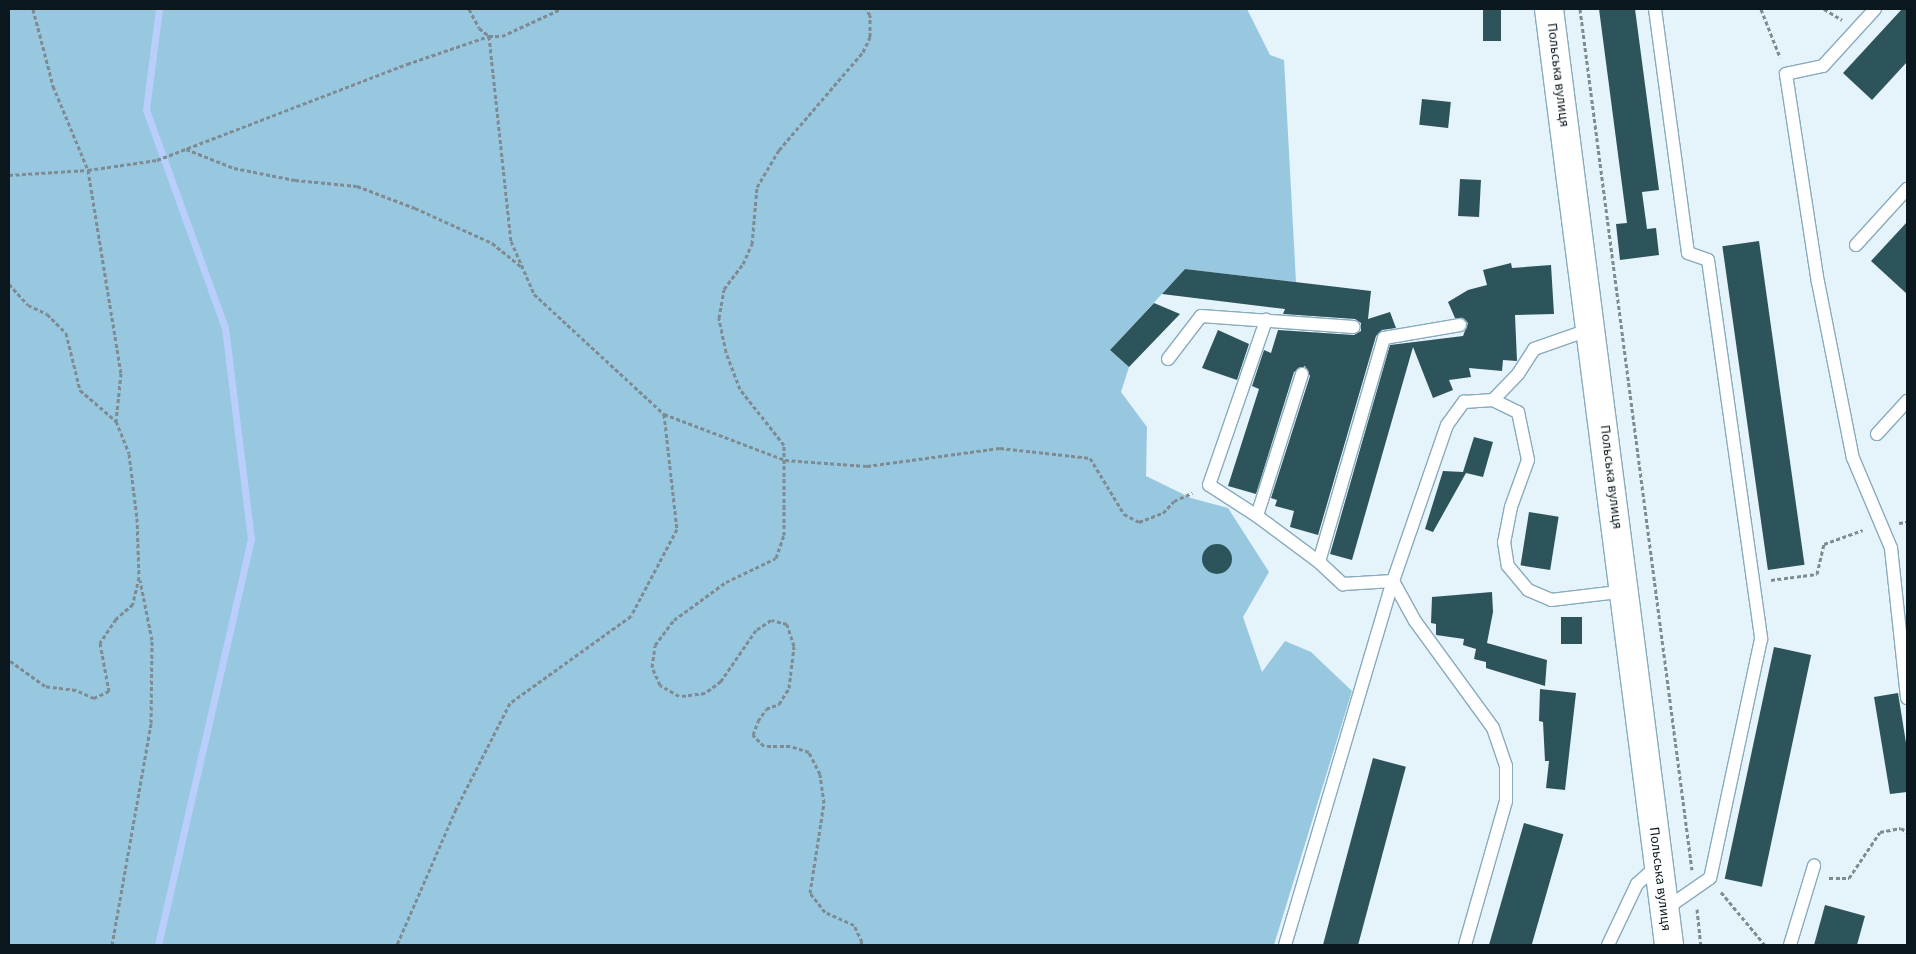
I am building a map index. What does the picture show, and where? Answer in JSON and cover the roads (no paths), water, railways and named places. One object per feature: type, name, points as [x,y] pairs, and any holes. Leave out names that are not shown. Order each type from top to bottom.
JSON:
[{"type":"street","name":"Польська вулиця","points":[[1549,9],[1626,591],[1668,945]]},
{"type":"lane","points":[[1655,9],[1688,253],[1708,260],[1761,639],[1710,878],[1664,910]]},
{"type":"lane","points":[[1876,9],[1823,66],[1786,74],[1818,282],[1853,458],[1891,548],[1907,698]]},
{"type":"lane","points":[[1856,245],[1907,189]]},
{"type":"lane","points":[[1168,359],[1201,316],[1354,327]]},
{"type":"lane","points":[[1266,320],[1209,485],[1258,516],[1319,562],[1343,584],[1394,581]]},
{"type":"lane","points":[[1319,562],[1384,338],[1460,325]]},
{"type":"lane","points":[[1493,400],[1518,374],[1534,349],[1591,329]]},
{"type":"lane","points":[[1258,516],[1302,374]]},
{"type":"lane","points":[[1285,945],[1394,581],[1447,425],[1464,402],[1493,400],[1518,412],[1528,460],[1511,507],[1504,542],[1508,566],[1528,590],[1551,600],[1626,591]]},
{"type":"lane","points":[[1877,434],[1907,401]]},
{"type":"lane","points":[[1394,581],[1416,621],[1493,728],[1506,766],[1506,801],[1465,945]]},
{"type":"lane","points":[[1608,945],[1637,884],[1658,866]]},
{"type":"lane","points":[[1790,945],[1812,872]]},
{"type":"waterway","points":[[158,945],[251,539],[225,328],[146,110],[159,9]]}]
